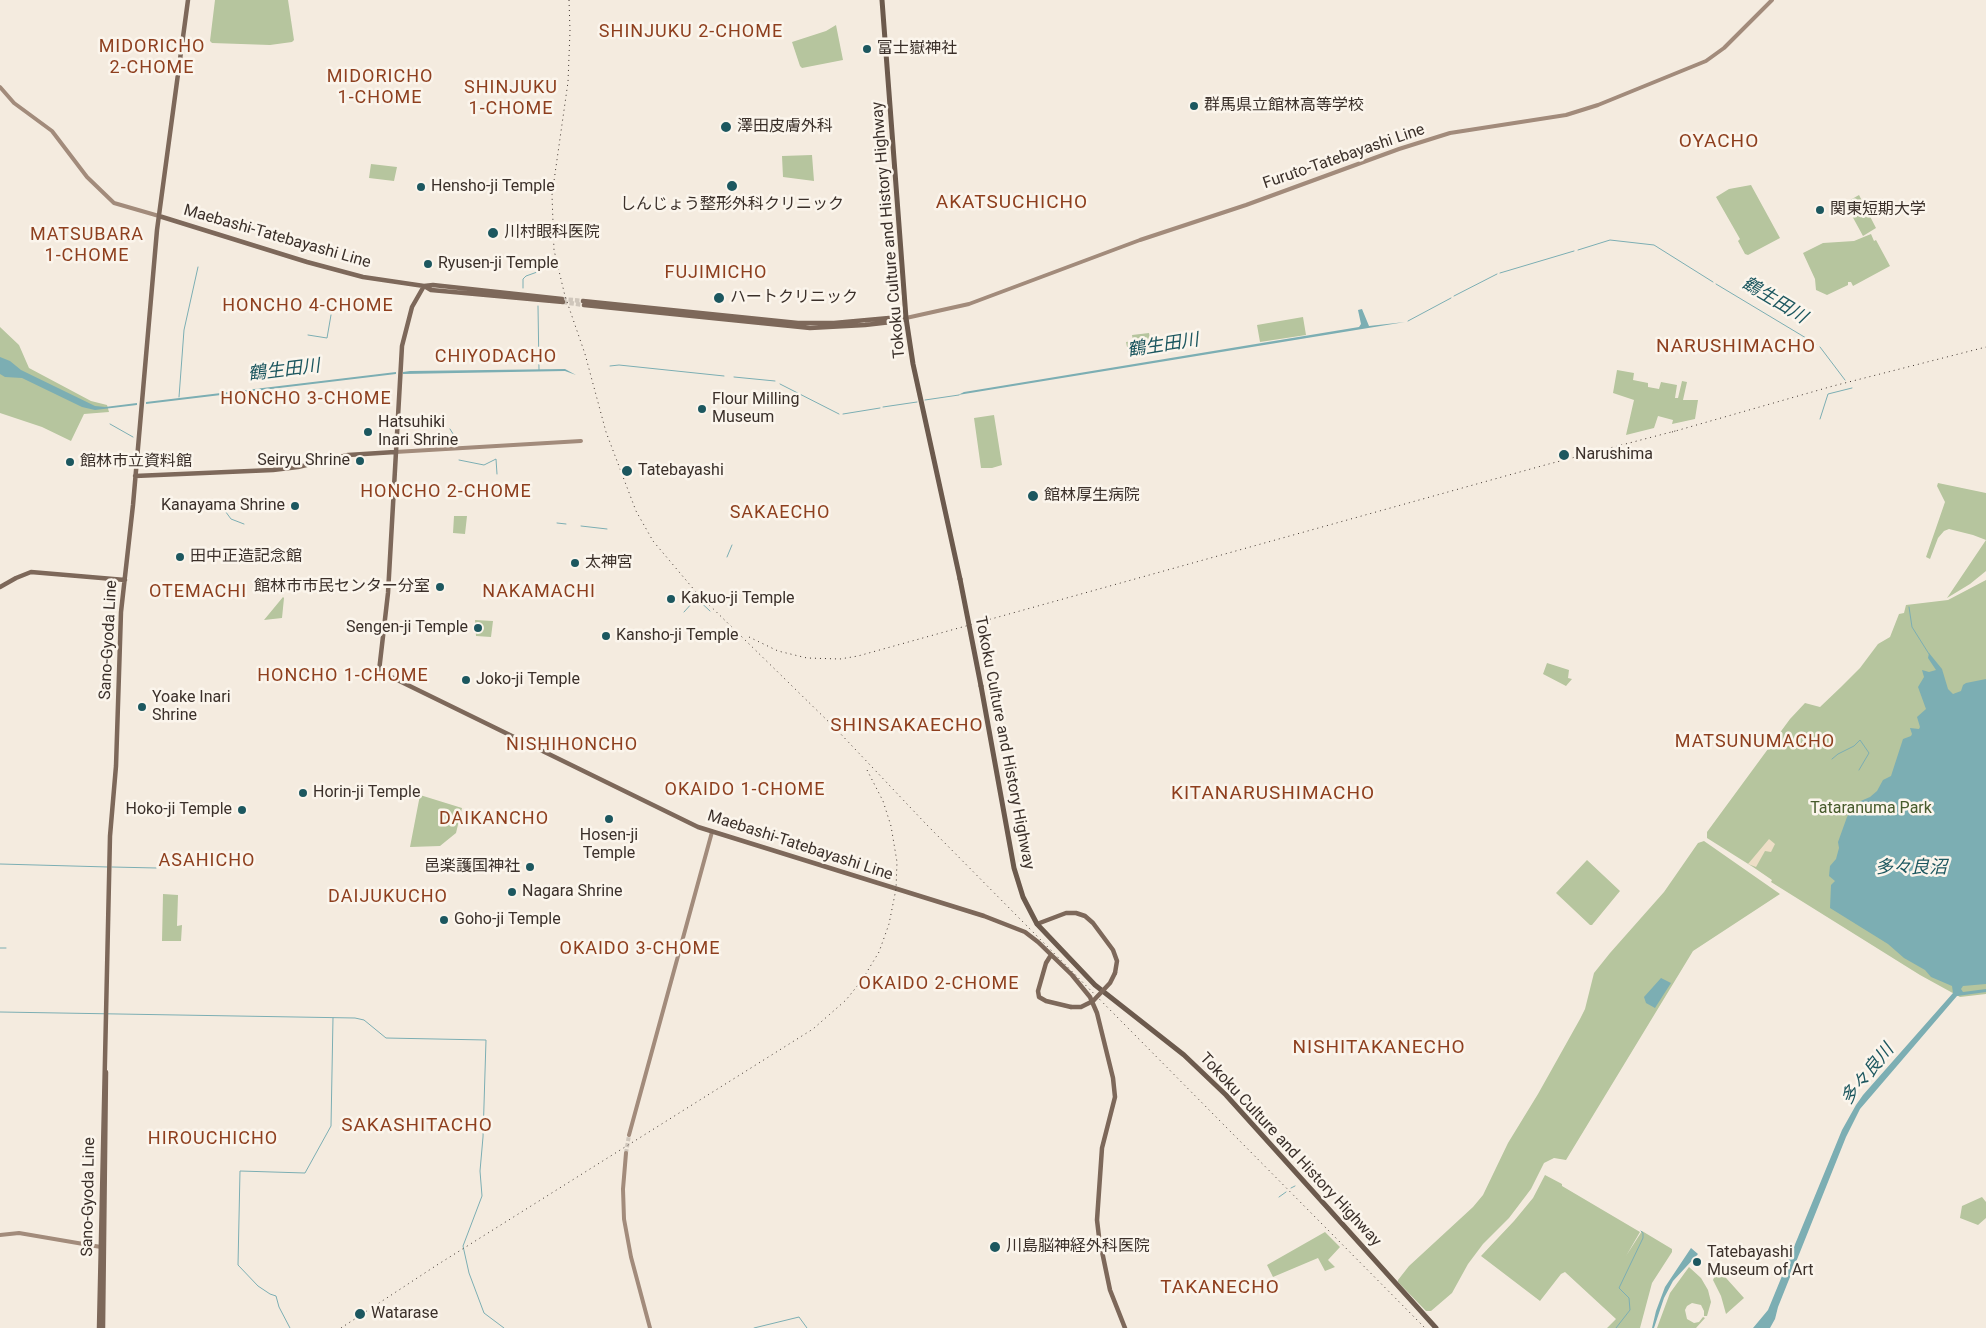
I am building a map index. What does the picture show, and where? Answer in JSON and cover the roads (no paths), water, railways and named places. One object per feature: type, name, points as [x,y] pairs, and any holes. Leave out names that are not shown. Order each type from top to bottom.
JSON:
[{"type":"highway","name":"Tokoku Culture and History Highway","points":[[882,0],[906,318],[916,380],[960,579],[1014,868],[1023,897],[1037,924],[1095,985],[1184,1055],[1226,1095],[1436,1328]]},
{"type":"main road","name":"Maebashi-Tatebayashi Line","points":[[188,0],[159,216],[308,262],[354,274],[424,286],[412,307],[402,346],[388,593],[379,671],[672,816],[712,832],[960,908],[1013,927],[1032,936],[1090,997],[1097,1013],[1113,1078],[1115,1097],[1102,1148],[1097,1220],[1098,1237],[1110,1290],[1125,1328]]},
{"type":"main road","name":"Furuto-Tatebayashi Line","points":[[906,318],[969,304],[1140,240],[1246,205],[1422,142],[1457,132],[1566,115],[1598,105],[1706,61],[1724,48],[1772,0]]},
{"type":"main road","points":[[0,87],[14,103],[52,131],[88,177],[114,203],[159,216]]},
{"type":"main road","name":"Sano-Gyoda Line","points":[[103,1328],[104,1077],[106,1066],[110,836],[116,760],[121,612],[159,216]]},
{"type":"main road","points":[[424,286],[433,285],[562,300]]},
{"type":"main road","points":[[584,303],[804,323],[906,318]]},
{"type":"main road","points":[[135,476],[273,470],[298,467],[348,455],[581,441]]},
{"type":"main road","points":[[0,587],[24,574],[37,572],[125,580]]},
{"type":"main road","points":[[629,1135],[712,832]]},
{"type":"main road","points":[[1037,924],[1066,913],[1076,913],[1085,916],[1093,923],[1113,950],[1117,961],[1116,973],[1110,983],[1093,1001],[1071,1007],[1046,1001],[1039,996],[1038,991],[1046,963],[1051,955]]},
{"type":"main road","points":[[626,1154],[623,1189],[624,1219],[631,1258],[650,1328]]},
{"type":"main road","points":[[0,1235],[19,1233],[102,1247]]},
{"type":"main road","name":"Sano-Gyoda Line","points":[[99,1328],[102,1247]]},
{"type":"water","points":[[1362,309],[1369,326],[1405,322],[958,395],[964,392],[1359,327],[1361,324],[1358,310]]},
{"type":"water","points":[[0,357],[10,361],[21,370],[95,406],[105,407],[137,403],[137,405],[95,410],[82,407],[22,378],[5,377],[0,374]]},
{"type":"water","points":[[565,369],[576,375],[565,371],[403,374],[403,372],[410,371]]},
{"type":"water","points":[[396,372],[396,374],[146,404],[146,402]]},
{"type":"water","name":"多々良沼","points":[[1929,653],[1942,669],[1948,689],[1953,694],[1961,691],[1966,683],[1986,679],[1986,984],[1963,986],[1961,989],[1963,992],[1986,989],[1986,992],[1957,996],[1860,1109],[1846,1137],[1778,1307],[1775,1319],[1770,1328],[1753,1328],[1768,1310],[1842,1130],[1856,1105],[1953,993],[1952,986],[1931,977],[1925,970],[1904,958],[1888,944],[1830,908],[1831,885],[1835,881],[1829,876],[1830,866],[1836,859],[1839,848],[1838,842],[1847,817],[1856,803],[1870,797],[1877,791],[1883,780],[1891,776],[1903,739],[1911,736],[1910,728],[1919,729],[1920,727],[1917,717],[1926,709],[1918,687],[1924,677],[1922,670],[1929,672],[1936,670],[1928,658]]},
{"type":"water","points":[[1661,978],[1671,983],[1655,1008],[1646,1003],[1644,997]]},
{"type":"water","points":[[1691,1248],[1698,1254],[1673,1281],[1664,1298],[1654,1328],[1652,1328],[1665,1287]]},
{"type":"waterway","name":"鶴生田川","points":[[1578,250],[1610,240],[1654,245],[1713,282]]},
{"type":"waterway","name":"鶴生田川","points":[[1500,273],[1574,251]]},
{"type":"waterway","points":[[179,397],[184,330],[198,267]]},
{"type":"waterway","points":[[523,288],[523,279],[540,271]]},
{"type":"waterway","name":"鶴生田川","points":[[1454,296],[1497,274]]},
{"type":"waterway","name":"鶴生田川","points":[[1716,284],[1816,344]]},
{"type":"waterway","name":"鶴生田川","points":[[1408,321],[1451,298]]},
{"type":"waterway","points":[[538,306],[539,370]]},
{"type":"waterway","points":[[308,335],[327,338],[331,315]]},
{"type":"waterway","name":"鶴生田川","points":[[1820,347],[1845,380]]},
{"type":"waterway","name":"鶴生田川","points":[[610,366],[619,365],[724,376]]},
{"type":"waterway","name":"鶴生田川","points":[[734,377],[775,381]]},
{"type":"waterway","name":"鶴生田川","points":[[780,384],[839,414]]},
{"type":"waterway","name":"鶴生田川","points":[[1820,419],[1828,394],[1852,388]]},
{"type":"waterway","name":"鶴生田川","points":[[925,400],[959,395]]},
{"type":"waterway","name":"鶴生田川","points":[[883,407],[917,402]]},
{"type":"waterway","name":"鶴生田川","points":[[843,414],[880,408]]},
{"type":"waterway","points":[[401,428],[427,423]]},
{"type":"waterway","points":[[110,424],[133,437]]},
{"type":"waterway","points":[[450,429],[456,443]]},
{"type":"waterway","points":[[459,460],[484,465],[496,459],[497,474]]},
{"type":"waterway","points":[[215,500],[217,500],[231,519],[244,524]]},
{"type":"waterway","points":[[557,523],[566,524]]},
{"type":"waterway","points":[[581,526],[607,529]]},
{"type":"waterway","points":[[727,557],[732,545]]},
{"type":"waterway","points":[[684,612],[695,597],[710,611]]},
{"type":"waterway","name":"鶴生田川","points":[[1909,607],[1912,627],[1929,654]]},
{"type":"waterway","points":[[1832,759],[1854,746],[1860,740],[1869,753],[1859,770]]},
{"type":"waterway","points":[[0,864],[108,867]]},
{"type":"waterway","points":[[112,867],[156,868]]},
{"type":"waterway","points":[[0,948],[6,948]]},
{"type":"waterway","points":[[0,1012],[355,1018],[364,1020],[386,1038],[486,1040],[480,1171],[482,1196],[463,1246],[469,1273],[484,1313],[504,1328]]},
{"type":"waterway","points":[[290,1328],[279,1307],[276,1296],[258,1286],[238,1265],[240,1171],[305,1173],[331,1126],[333,1018]]},
{"type":"waterway","points":[[1291,1188],[1295,1186]]},
{"type":"waterway","points":[[1279,1197],[1286,1192]]},
{"type":"waterway","points":[[1616,1328],[1630,1310],[1629,1298],[1619,1288],[1643,1238],[1641,1231]]},
{"type":"waterway","points":[[754,1328],[799,1317],[807,1328]]},
{"type":"tunnel","points":[[562,299],[583,301]]},
{"type":"tunnel","points":[[563,302],[584,305]]},
{"type":"tunnel","points":[[626,1153],[629,1135]]},
{"type":"railway","points":[[569,0],[568,82],[552,195],[554,250],[565,296],[585,354],[606,432],[636,511],[653,541],[696,592],[836,729],[926,824],[1425,1328]]},
{"type":"railway","points":[[1672,432],[1833,386],[1986,347]]},
{"type":"railway","points":[[749,637],[778,651],[807,658],[840,659],[858,656],[1545,465],[1679,430]]},
{"type":"railway","points":[[341,1328],[437,1265],[813,1029],[846,1000],[862,980],[879,952],[889,924],[896,889],[897,862],[891,826],[883,801],[866,768]]},
{"type":"place","name":"富士嶽神社","points":[[867,49]]},
{"type":"place","name":"群馬県立館林高等学校","points":[[1194,106]]},
{"type":"place","name":"澤田皮膚外科","points":[[726,127]]},
{"type":"place","name":"しんじょう整形外科クリニック","points":[[732,186]]},
{"type":"place","name":"Hensho-ji Temple","points":[[421,187]]},
{"type":"place","name":"関東短期大学","points":[[1820,210]]},
{"type":"place","name":"川村眼科医院","points":[[493,233]]},
{"type":"place","name":"Ryusen-ji Temple","points":[[428,264]]},
{"type":"place","name":"ハートクリニック","points":[[719,298]]},
{"type":"place","name":"Flour Milling Museum","points":[[702,409]]},
{"type":"place","name":"Hatsuhiki Inari Shrine","points":[[368,432]]},
{"type":"place","name":"Narushima","points":[[1564,455]]},
{"type":"place","name":"Seiryu Shrine","points":[[360,461]]},
{"type":"place","name":"館林市立資料館","points":[[70,462]]},
{"type":"place","name":"Tatebayashi","points":[[627,471]]},
{"type":"place","name":"館林厚生病院","points":[[1033,496]]},
{"type":"place","name":"Kanayama Shrine","points":[[295,506]]},
{"type":"place","name":"田中正造記念館","points":[[180,557]]},
{"type":"place","name":"太神宮","points":[[575,563]]},
{"type":"place","name":"館林市市民センター分室","points":[[440,587]]},
{"type":"place","name":"Kakuo-ji Temple","points":[[671,599]]},
{"type":"place","name":"Sengen-ji Temple","points":[[478,628]]},
{"type":"place","name":"Kansho-ji Temple","points":[[606,636]]},
{"type":"place","name":"Joko-ji Temple","points":[[466,680]]},
{"type":"place","name":"Yoake Inari Shrine","points":[[142,707]]},
{"type":"place","name":"Horin-ji Temple","points":[[303,793]]},
{"type":"place","name":"Hoko-ji Temple","points":[[242,810]]},
{"type":"place","name":"Hosen-ji Temple","points":[[609,819]]},
{"type":"place","name":"邑楽護国神社","points":[[530,867]]},
{"type":"place","name":"Nagara Shrine","points":[[512,892]]},
{"type":"place","name":"Goho-ji Temple","points":[[444,920]]},
{"type":"place","name":"川島脳神経外科医院","points":[[995,1247]]},
{"type":"place","name":"Tatebayashi Museum of Art","points":[[1697,1262]]},
{"type":"place","name":"Watarase","points":[[360,1314]]},
{"type":"district","name":"SHINJUKU 2-CHOME","points":[[691,32]]},
{"type":"district","name":"MIDORICHO 2-CHOME","points":[[152,57]]},
{"type":"district","name":"MIDORICHO 1-CHOME","points":[[380,87]]},
{"type":"district","name":"SHINJUKU 1-CHOME","points":[[511,98]]},
{"type":"district","name":"OYACHO","points":[[1719,142]]},
{"type":"district","name":"AKATSUCHICHO","points":[[1012,203]]},
{"type":"district","name":"MATSUBARA 1-CHOME","points":[[87,245]]},
{"type":"district","name":"FUJIMICHO","points":[[716,273]]},
{"type":"district","name":"HONCHO 4-CHOME","points":[[308,306]]},
{"type":"district","name":"NARUSHIMACHO","points":[[1736,347]]},
{"type":"district","name":"CHIYODACHO","points":[[496,357]]},
{"type":"district","name":"HONCHO 3-CHOME","points":[[306,399]]},
{"type":"district","name":"HONCHO 2-CHOME","points":[[446,492]]},
{"type":"district","name":"SAKAECHO","points":[[780,513]]},
{"type":"district","name":"OTEMACHI","points":[[198,592]]},
{"type":"district","name":"NAKAMACHI","points":[[539,592]]},
{"type":"district","name":"HONCHO 1-CHOME","points":[[343,676]]},
{"type":"district","name":"SHINSAKAECHO","points":[[907,726]]},
{"type":"district","name":"MATSUNUMACHO","points":[[1755,742]]},
{"type":"district","name":"NISHIHONCHO","points":[[572,745]]},
{"type":"district","name":"OKAIDO 1-CHOME","points":[[745,790]]},
{"type":"district","name":"KITANARUSHIMACHO","points":[[1273,794]]},
{"type":"district","name":"DAIKANCHO","points":[[494,819]]},
{"type":"district","name":"ASAHICHO","points":[[207,861]]},
{"type":"district","name":"DAIJUKUCHO","points":[[388,897]]},
{"type":"district","name":"OKAIDO 3-CHOME","points":[[640,949]]},
{"type":"district","name":"OKAIDO 2-CHOME","points":[[939,984]]},
{"type":"district","name":"NISHITAKANECHO","points":[[1379,1048]]},
{"type":"district","name":"SAKASHITACHO","points":[[417,1126]]},
{"type":"district","name":"HIROUCHICHO","points":[[213,1139]]},
{"type":"district","name":"TAKANECHO","points":[[1220,1288]]},
{"type":"park label","name":"Tataranuma Park","points":[[1871,809]]},
{"type":"water label","name":"多々良川","points":[[1868,1075]]}]
